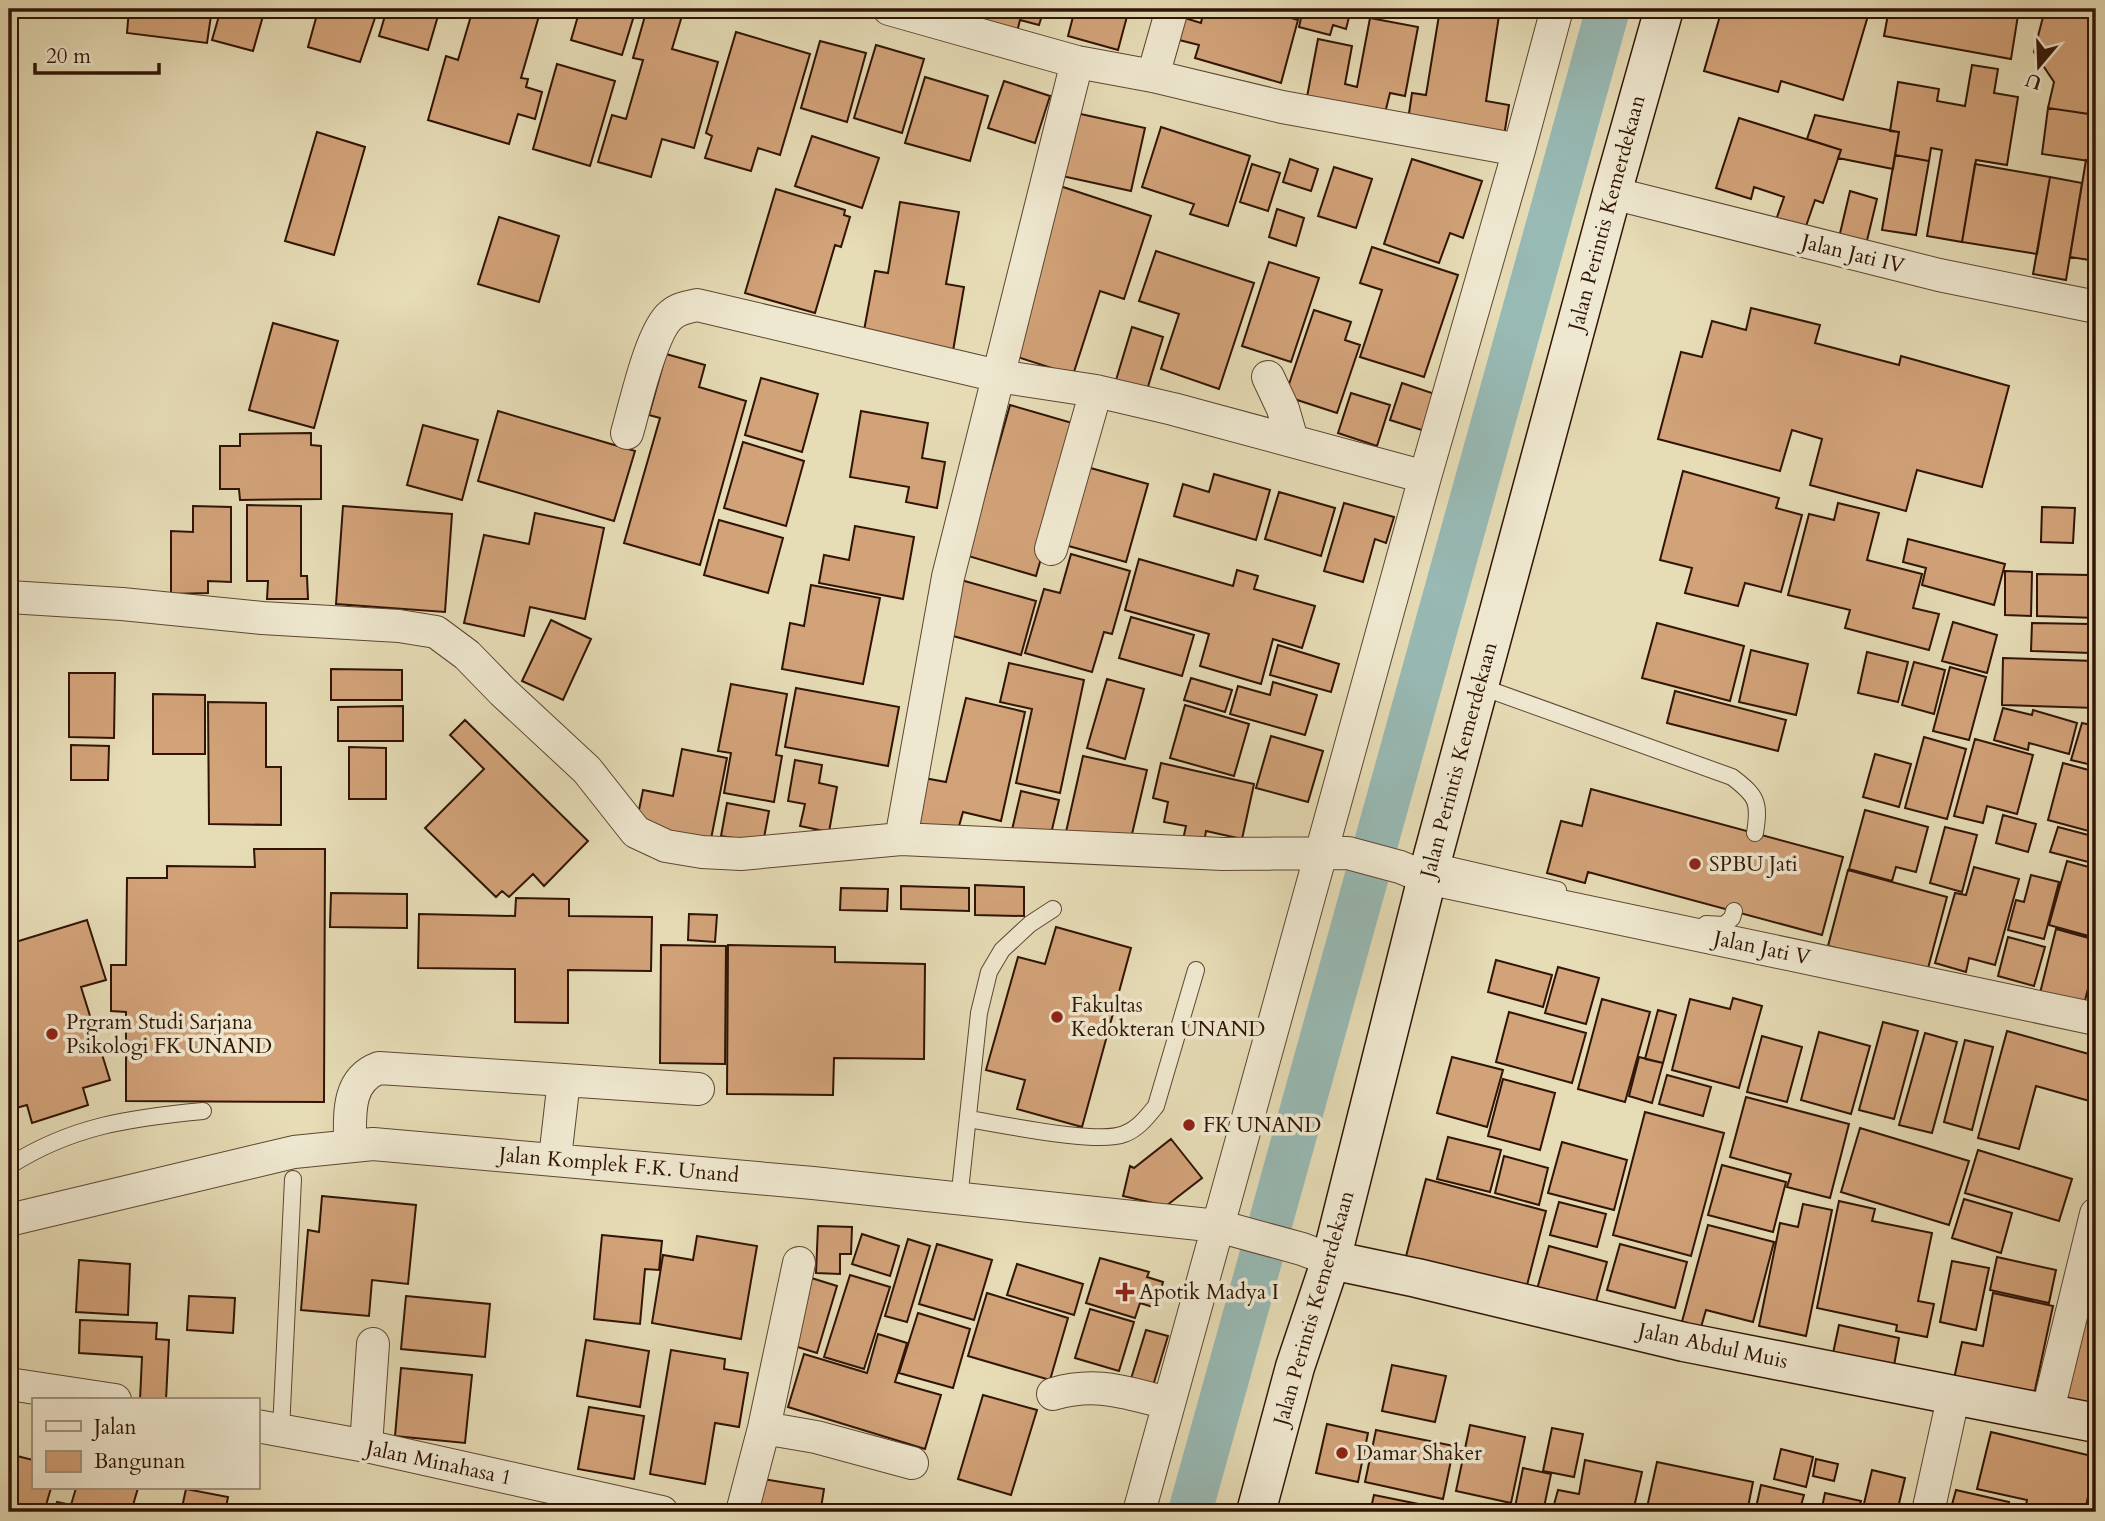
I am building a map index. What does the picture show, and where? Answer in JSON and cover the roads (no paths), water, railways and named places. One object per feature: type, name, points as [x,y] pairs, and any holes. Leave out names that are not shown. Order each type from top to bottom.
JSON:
[{"type":"main road","name":"Jalan Perintis Kemerdekaan","points":[[1256,1512],[1294,1367],[1317,1255],[1420,868],[1479,686],[1664,9]]},
{"type":"main road","name":"Jalan Abdul Muis","points":[[1317,1255],[1684,1342],[2096,1423]]},
{"type":"street","points":[[889,9],[926,14],[1077,62],[1153,76],[1282,107],[1519,150]]},
{"type":"street","points":[[1153,76],[1172,9]]},
{"type":"street","points":[[1139,1512],[1169,1404],[1226,1227],[1335,853],[1425,477],[1557,9]]},
{"type":"street","points":[[901,839],[948,577],[1077,62]]},
{"type":"street","name":"Jalan Jati IV","points":[[1612,193],[1939,275],[2096,307]]},
{"type":"street","points":[[627,433],[654,342],[663,324],[681,309],[697,305],[998,376],[1096,391],[1292,440],[1425,477]]},
{"type":"street","points":[[1268,377],[1283,409],[1292,440]]},
{"type":"street","points":[[1051,549],[1096,391]]},
{"type":"street","name":"Jalan Jati V","points":[[9,597],[122,604],[262,618],[399,626],[436,632],[467,655],[587,770],[636,832],[666,846],[702,852],[741,854],[901,839],[1223,854],[1335,853],[1420,868],[2096,1019]]},
{"type":"street","points":[[350,1146],[352,1096],[368,1072],[379,1068],[698,1089]]},
{"type":"street","points":[[555,1158],[564,1080]]},
{"type":"street","name":"Jalan Komplek F.K. Unand","points":[[9,1220],[294,1152],[373,1144],[799,1181],[1226,1227],[1317,1255]]},
{"type":"street","points":[[2047,1414],[2096,1214]]},
{"type":"street","points":[[742,1512],[764,1428],[799,1263]]},
{"type":"street","points":[[366,1446],[373,1344]]},
{"type":"street","points":[[9,1384],[102,1398]]},
{"type":"street","points":[[1053,1394],[1077,1387],[1102,1388],[1169,1404]]},
{"type":"street","points":[[1928,1512],[1954,1394]]},
{"type":"street","name":"Jalan Minahasa 1","points":[[269,1428],[366,1446],[662,1512]]},
{"type":"street","points":[[764,1428],[816,1437],[912,1463]]},
{"type":"lane","points":[[1479,686],[1732,777],[1749,790],[1759,810],[1755,833]]},
{"type":"lane","points":[[1420,868],[1715,926],[1724,925],[1732,918],[1734,911]]},
{"type":"lane","points":[[959,1200],[979,1013],[989,972],[1002,950],[1030,924],[1053,909]]},
{"type":"lane","points":[[968,1119],[1100,1139],[1124,1135],[1143,1122],[1156,1106],[1196,970]]},
{"type":"lane","points":[[9,1166],[29,1153],[87,1128],[140,1117],[203,1111]]},
{"type":"lane","points":[[269,1428],[293,1179]]},
{"type":"waterway","points":[[1190,1512],[1608,9]]},
{"type":"place","name":"SPBU Jati","points":[[1695,864]]},
{"type":"place","name":"Fakultas Kedokteran UNAND","points":[[1057,1017]]},
{"type":"place","name":"Prgram Studi Sarjana Psikologi FK UNAND","points":[[52,1034]]},
{"type":"place","name":"FK UNAND","points":[[1189,1125]]},
{"type":"place","name":"Apotik Madya I","points":[[1125,1292]]},
{"type":"place","name":"Damar Shaker","points":[[1342,1453]]}]
